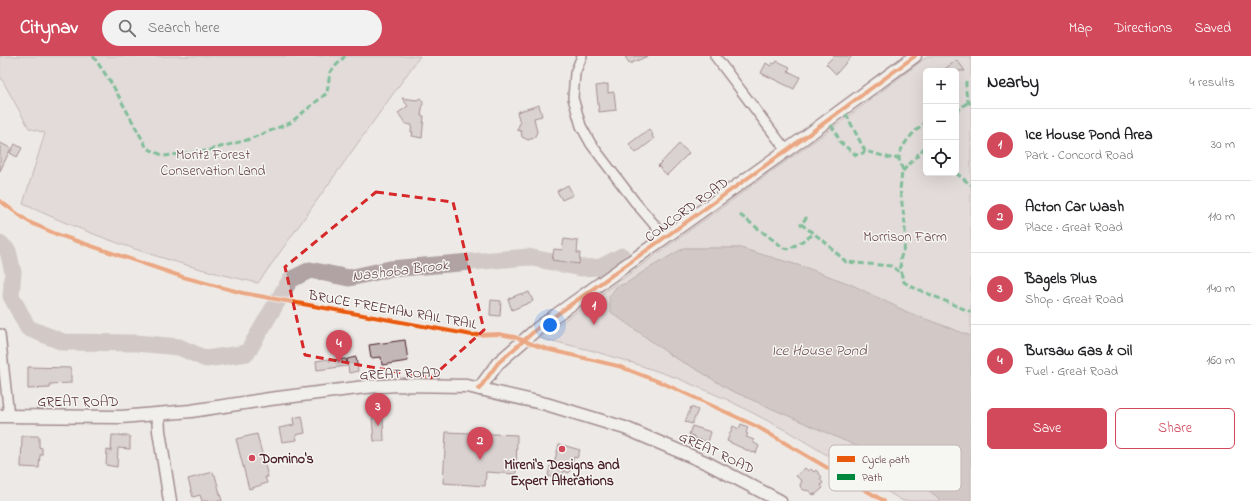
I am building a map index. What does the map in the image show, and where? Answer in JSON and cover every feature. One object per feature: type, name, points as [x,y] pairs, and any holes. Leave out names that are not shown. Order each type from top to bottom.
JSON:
[{"type":"main road","name":"CONCORD ROAD","points":[[479,389],[498,363],[524,340],[915,56]]},
{"type":"main road","name":"GREAT ROAD","points":[[5,416],[121,417],[191,411],[270,399],[365,388],[403,385],[467,386],[546,404],[625,428],[706,463],[780,501]]},
{"type":"main road","points":[[158,414],[159,431],[170,501]]},
{"type":"street","points":[[582,56],[575,73],[573,98],[581,126],[591,144],[635,202],[665,238]]},
{"type":"street","points":[[715,56],[786,150]]},
{"type":"street","points":[[0,334],[5,416]]},
{"type":"highlighted area","points":[[376,192],[453,202],[484,330],[431,378],[305,355],[285,267]]},
{"type":"green space","name":"Moritz Forest Conservation Land","points":[[0,56],[420,56],[258,283],[198,268],[138,250],[80,229],[23,204],[45,133],[29,128],[0,76]]},
{"type":"green space","name":"Morrison Farm","points":[[928,56],[971,56],[971,336],[907,312],[850,284],[804,267],[740,248],[684,248],[627,283],[616,287],[611,312],[672,356],[730,390],[854,445],[829,445],[829,456],[789,432],[728,400],[677,378],[590,350],[540,338],[849,116]]},
{"type":"green space","points":[[886,491],[930,491],[942,501],[903,501]]},
{"type":"water","name":"Ice House Pond","points":[[684,248],[740,248],[804,267],[850,284],[907,312],[971,336],[971,501],[942,501],[930,491],[961,491],[961,445],[854,445],[730,390],[672,356],[611,312],[609,297],[616,287],[627,283]]},
{"type":"building","points":[[625,56],[648,56],[629,64]]},
{"type":"building","points":[[834,56],[852,56],[836,74],[826,64]]},
{"type":"building","points":[[957,60],[965,71],[959,71],[959,68],[946,68]]},
{"type":"building","points":[[777,61],[790,67],[788,71],[800,77],[794,89],[761,73],[766,63],[771,66],[772,63],[775,64]]},
{"type":"building","points":[[608,84],[608,93],[614,92],[616,110],[599,112],[596,86]]},
{"type":"building","points":[[402,98],[417,100],[420,98],[423,102],[421,116],[424,116],[422,138],[412,136],[412,125],[406,124],[398,113],[408,106]]},
{"type":"building","points":[[539,105],[542,116],[534,118],[537,132],[534,138],[528,140],[522,137],[521,131],[517,130],[520,123],[517,112]]},
{"type":"building","points":[[649,129],[654,139],[636,153],[629,144]]},
{"type":"building","points":[[0,143],[11,148],[0,171]]},
{"type":"building","points":[[15,144],[22,148],[17,157],[10,153]]},
{"type":"building","points":[[679,144],[689,153],[667,175],[658,166]]},
{"type":"building","points":[[568,185],[573,195],[562,200],[557,191]]},
{"type":"building","points":[[564,239],[578,241],[577,253],[580,253],[579,264],[552,260],[554,249],[562,250]]},
{"type":"building","points":[[529,292],[533,301],[512,310],[508,299],[522,293],[522,295]]},
{"type":"building","points":[[491,300],[501,301],[500,316],[490,315]]},
{"type":"building","points":[[405,340],[408,361],[382,365],[381,357],[371,358],[369,345]]},
{"type":"building","points":[[356,357],[358,371],[349,373],[347,359]]},
{"type":"building","points":[[329,359],[329,361],[346,359],[347,366],[317,370],[316,361]]},
{"type":"building","points":[[28,367],[71,368],[71,383],[50,384],[50,388],[28,389]]},
{"type":"building","points":[[691,407],[698,410],[692,424],[685,422]]},
{"type":"building","points":[[302,416],[305,433],[296,435],[297,440],[282,442],[279,428],[294,425],[293,418]]},
{"type":"building","points":[[383,417],[384,441],[374,441],[372,418]]},
{"type":"building","points":[[741,424],[748,427],[746,433],[748,434],[746,437],[754,440],[753,442],[759,446],[756,453],[727,441],[733,426],[739,429]]},
{"type":"building","points":[[692,426],[711,432],[708,442],[689,435]]},
{"type":"building","points":[[446,432],[517,435],[516,474],[486,472],[485,486],[443,483]]},
{"type":"building","name":"Domino's","points":[[257,434],[268,477],[265,477],[267,483],[249,489],[236,439]]},
{"type":"building","points":[[112,435],[130,436],[130,449],[118,448],[117,467],[106,465],[107,450],[111,451]]},
{"type":"building","points":[[22,436],[39,436],[39,447],[42,448],[42,455],[40,455],[39,468],[21,467]]},
{"type":"building","points":[[559,444],[580,450],[577,458],[574,457],[569,473],[564,471],[562,477],[557,476],[557,479],[548,476],[550,466],[552,467],[555,460]]},
{"type":"building","points":[[805,468],[808,471],[811,469],[814,472],[816,470],[822,477],[820,479],[823,483],[821,485],[823,488],[815,495],[814,493],[813,495],[810,491],[801,488],[800,485],[802,481],[796,476]]},
{"type":"building","points":[[213,472],[222,501],[202,501],[200,495],[193,497],[188,479]]},
{"type":"waterway","name":"Nashoba Brook","points":[[0,243],[8,251],[13,272],[11,296],[28,328],[63,342],[136,343],[179,347],[206,359],[247,353],[290,280],[310,270],[349,278],[390,269],[528,257],[581,268],[601,267],[622,256]]},
{"type":"marked path","points":[[93,56],[112,84],[147,148],[164,156],[205,151],[247,140],[290,123],[327,93],[330,72],[345,56]]},
{"type":"marked path","points":[[966,81],[967,97],[971,105]]},
{"type":"marked path","points":[[959,110],[968,102]]},
{"type":"marked path","points":[[846,114],[865,151],[894,159],[899,157]]},
{"type":"marked path","points":[[903,170],[899,158],[902,148],[909,138],[923,124]]},
{"type":"marked path","points":[[831,125],[840,142],[856,155],[865,151]]},
{"type":"marked path","points":[[923,149],[902,172],[900,190],[905,224],[905,245],[900,260],[901,273],[904,282],[910,286],[971,312]]},
{"type":"marked path","points":[[959,175],[971,185]]},
{"type":"marked path","points":[[740,215],[784,248],[789,249],[814,234]]},
{"type":"marked path","points":[[807,217],[801,224],[825,242],[846,262],[891,266],[901,273]]},
{"type":"cycle path","points":[[479,389],[498,363],[538,328],[801,140],[915,56]]},
{"type":"cycle path","name":"BRUCE FREEMAN RAIL TRAIL","points":[[0,201],[29,222],[56,234],[183,277],[243,293],[472,335],[499,334],[515,337],[550,350],[618,366],[665,384],[756,426],[829,469]]},
{"type":"cycle path","name":"BRUCE FREEMAN RAIL TRAIL","points":[[867,491],[884,501]]},
{"type":"place","name":"Ice House Pond Area","points":[[594,325]]},
{"type":"place","name":"Bursaw Gas & Oil","points":[[339,363]]},
{"type":"place","name":"Bagels Plus","points":[[378,426]]},
{"type":"place","name":"Mireni's Designs and Expert Alterations","points":[[562,449]]},
{"type":"place","name":"Domino's","points":[[252,458]]},
{"type":"place","name":"Acton Car Wash","points":[[480,460]]}]
